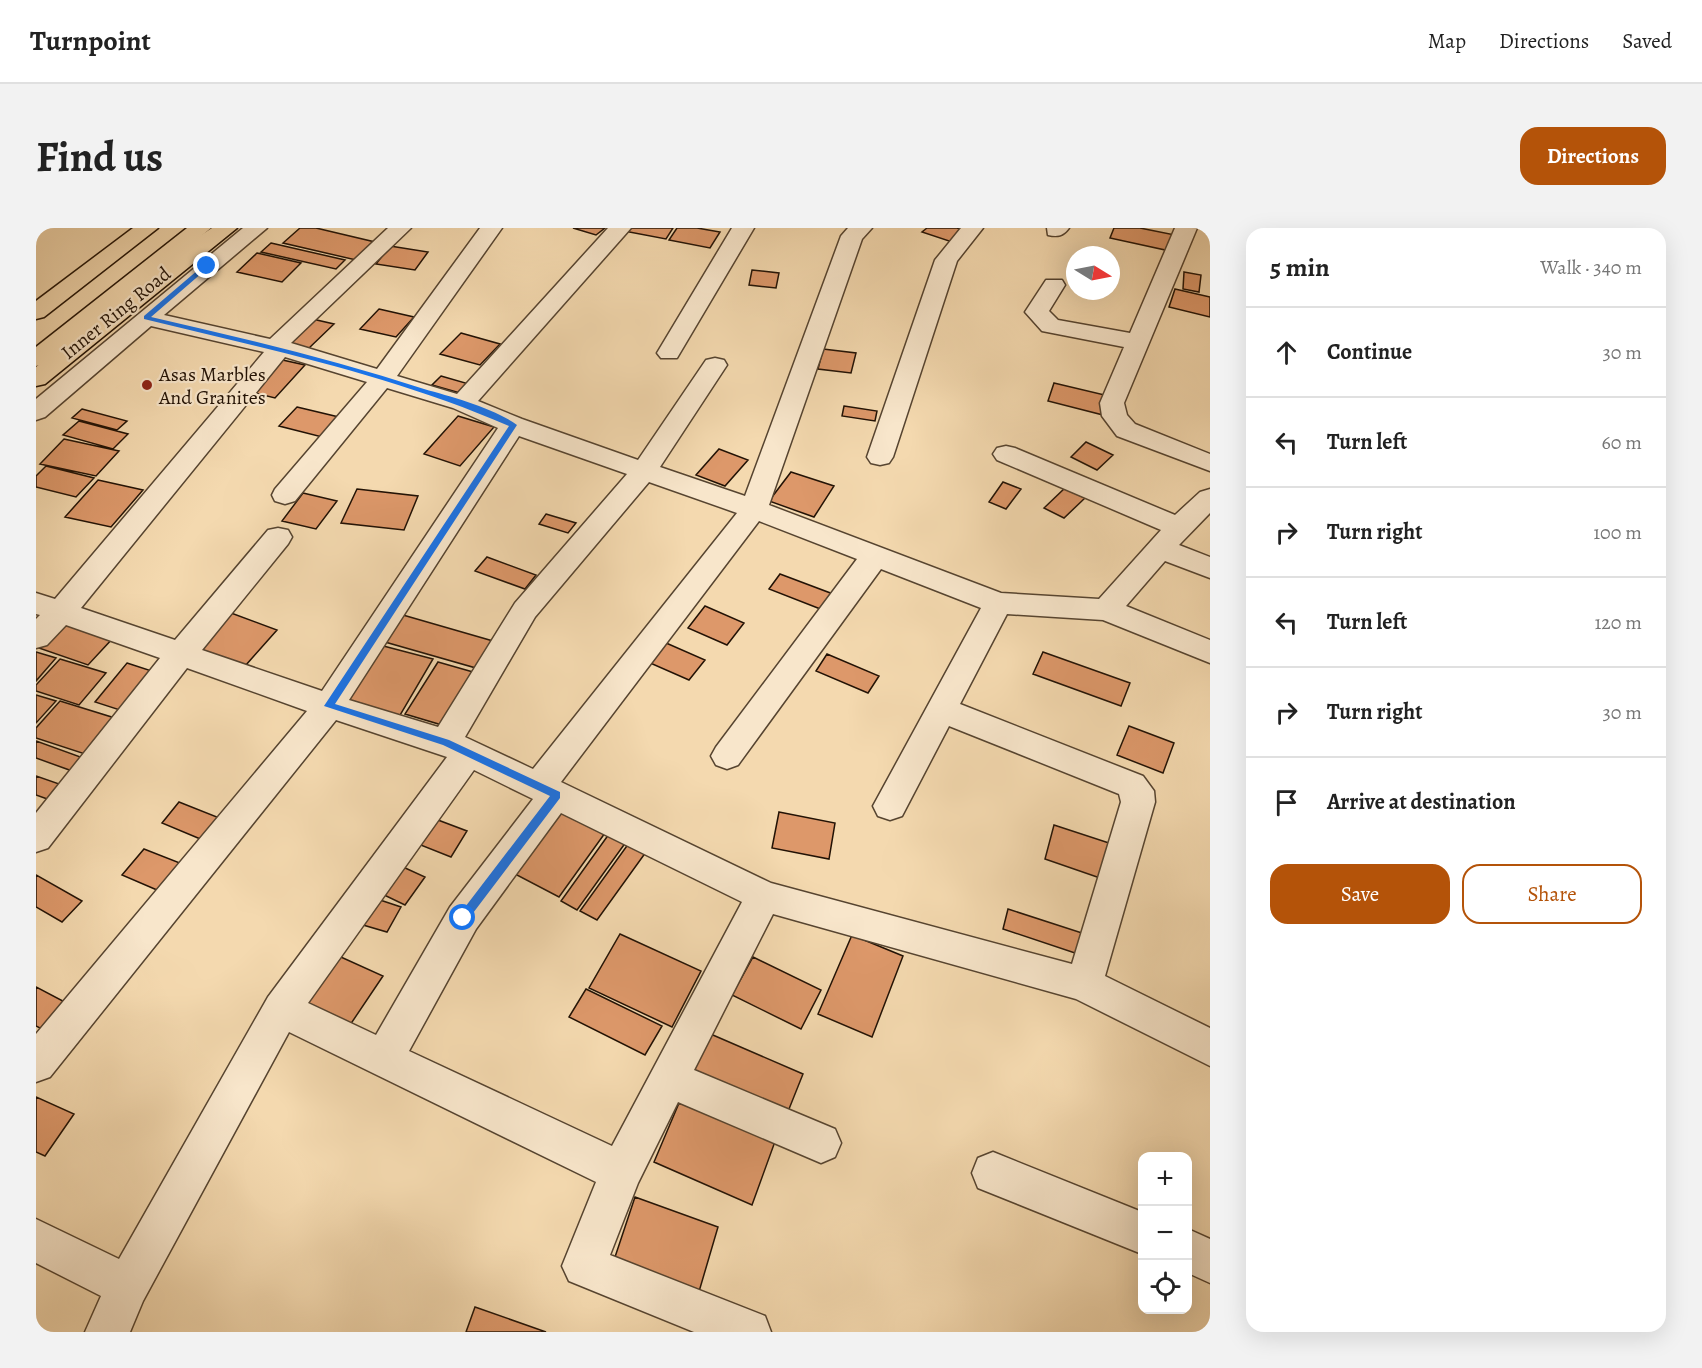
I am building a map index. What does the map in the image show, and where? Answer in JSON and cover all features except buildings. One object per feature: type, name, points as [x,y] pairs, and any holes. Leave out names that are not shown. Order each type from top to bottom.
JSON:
[{"type":"main road","name":"Inner Ring Road","points":[[36,312],[147,228]]},
{"type":"main road","points":[[36,333],[171,228]]},
{"type":"main road","points":[[36,359],[200,228]]},
{"type":"main road","name":"Inner Ring Road","points":[[36,379],[194,250],[226,228]]},
{"type":"street","points":[[36,412],[256,228]]},
{"type":"street","points":[[280,348],[279,342],[400,228]]},
{"type":"street","points":[[285,495],[383,378],[491,228]]},
{"type":"street","points":[[462,403],[620,228]]},
{"type":"street","points":[[669,352],[743,228]]},
{"type":"street","points":[[384,1059],[463,918],[548,791],[754,509],[852,236],[861,228]]},
{"type":"street","points":[[880,457],[946,260],[972,228]]},
{"type":"street","points":[[1186,228],[1112,403],[1115,416],[1126,430],[1210,463]]},
{"type":"street","points":[[1054,285],[1037,312],[1050,326],[1138,342]]},
{"type":"street","points":[[146,318],[280,348],[462,403],[513,425],[754,509],[998,603],[1106,610],[1210,652]]},
{"type":"street","points":[[36,637],[48,607],[280,348]]},
{"type":"street","points":[[107,1332],[128,1286],[281,1009],[457,748],[525,610],[644,471],[715,365]]},
{"type":"street","points":[[36,1064],[329,706],[513,425]]},
{"type":"street","points":[[1006,454],[1179,527]]},
{"type":"street","points":[[1106,610],[1179,527],[1210,498]]},
{"type":"street","points":[[36,838],[180,655],[278,537]]},
{"type":"street","points":[[1160,549],[1210,568]]},
{"type":"street","points":[[727,756],[875,556]]},
{"type":"street","points":[[890,806],[998,603]]},
{"type":"street","points":[[48,607],[180,655],[457,748],[764,896],[1084,984],[1210,1048]]},
{"type":"street","points":[[941,710],[1131,785],[1137,791],[1138,802],[1084,984]]},
{"type":"street","points":[[749,1332],[584,1266],[621,1172],[764,896]]},
{"type":"street","points":[[281,1009],[621,1172]]},
{"type":"street","points":[[669,1079],[821,1143]]},
{"type":"street","points":[[993,1173],[1138,1231]]},
{"type":"street","points":[[36,1240],[128,1286]]},
{"type":"street","points":[[1192,1253],[1210,1261]]},
{"type":"place","name":"Asas Marbles And Granites","points":[[147,385]]},
{"type":"route","points":[[207,266],[146,318],[280,348],[383,378],[462,403],[513,425],[329,706],[446,742],[556,795],[463,918]]}]
